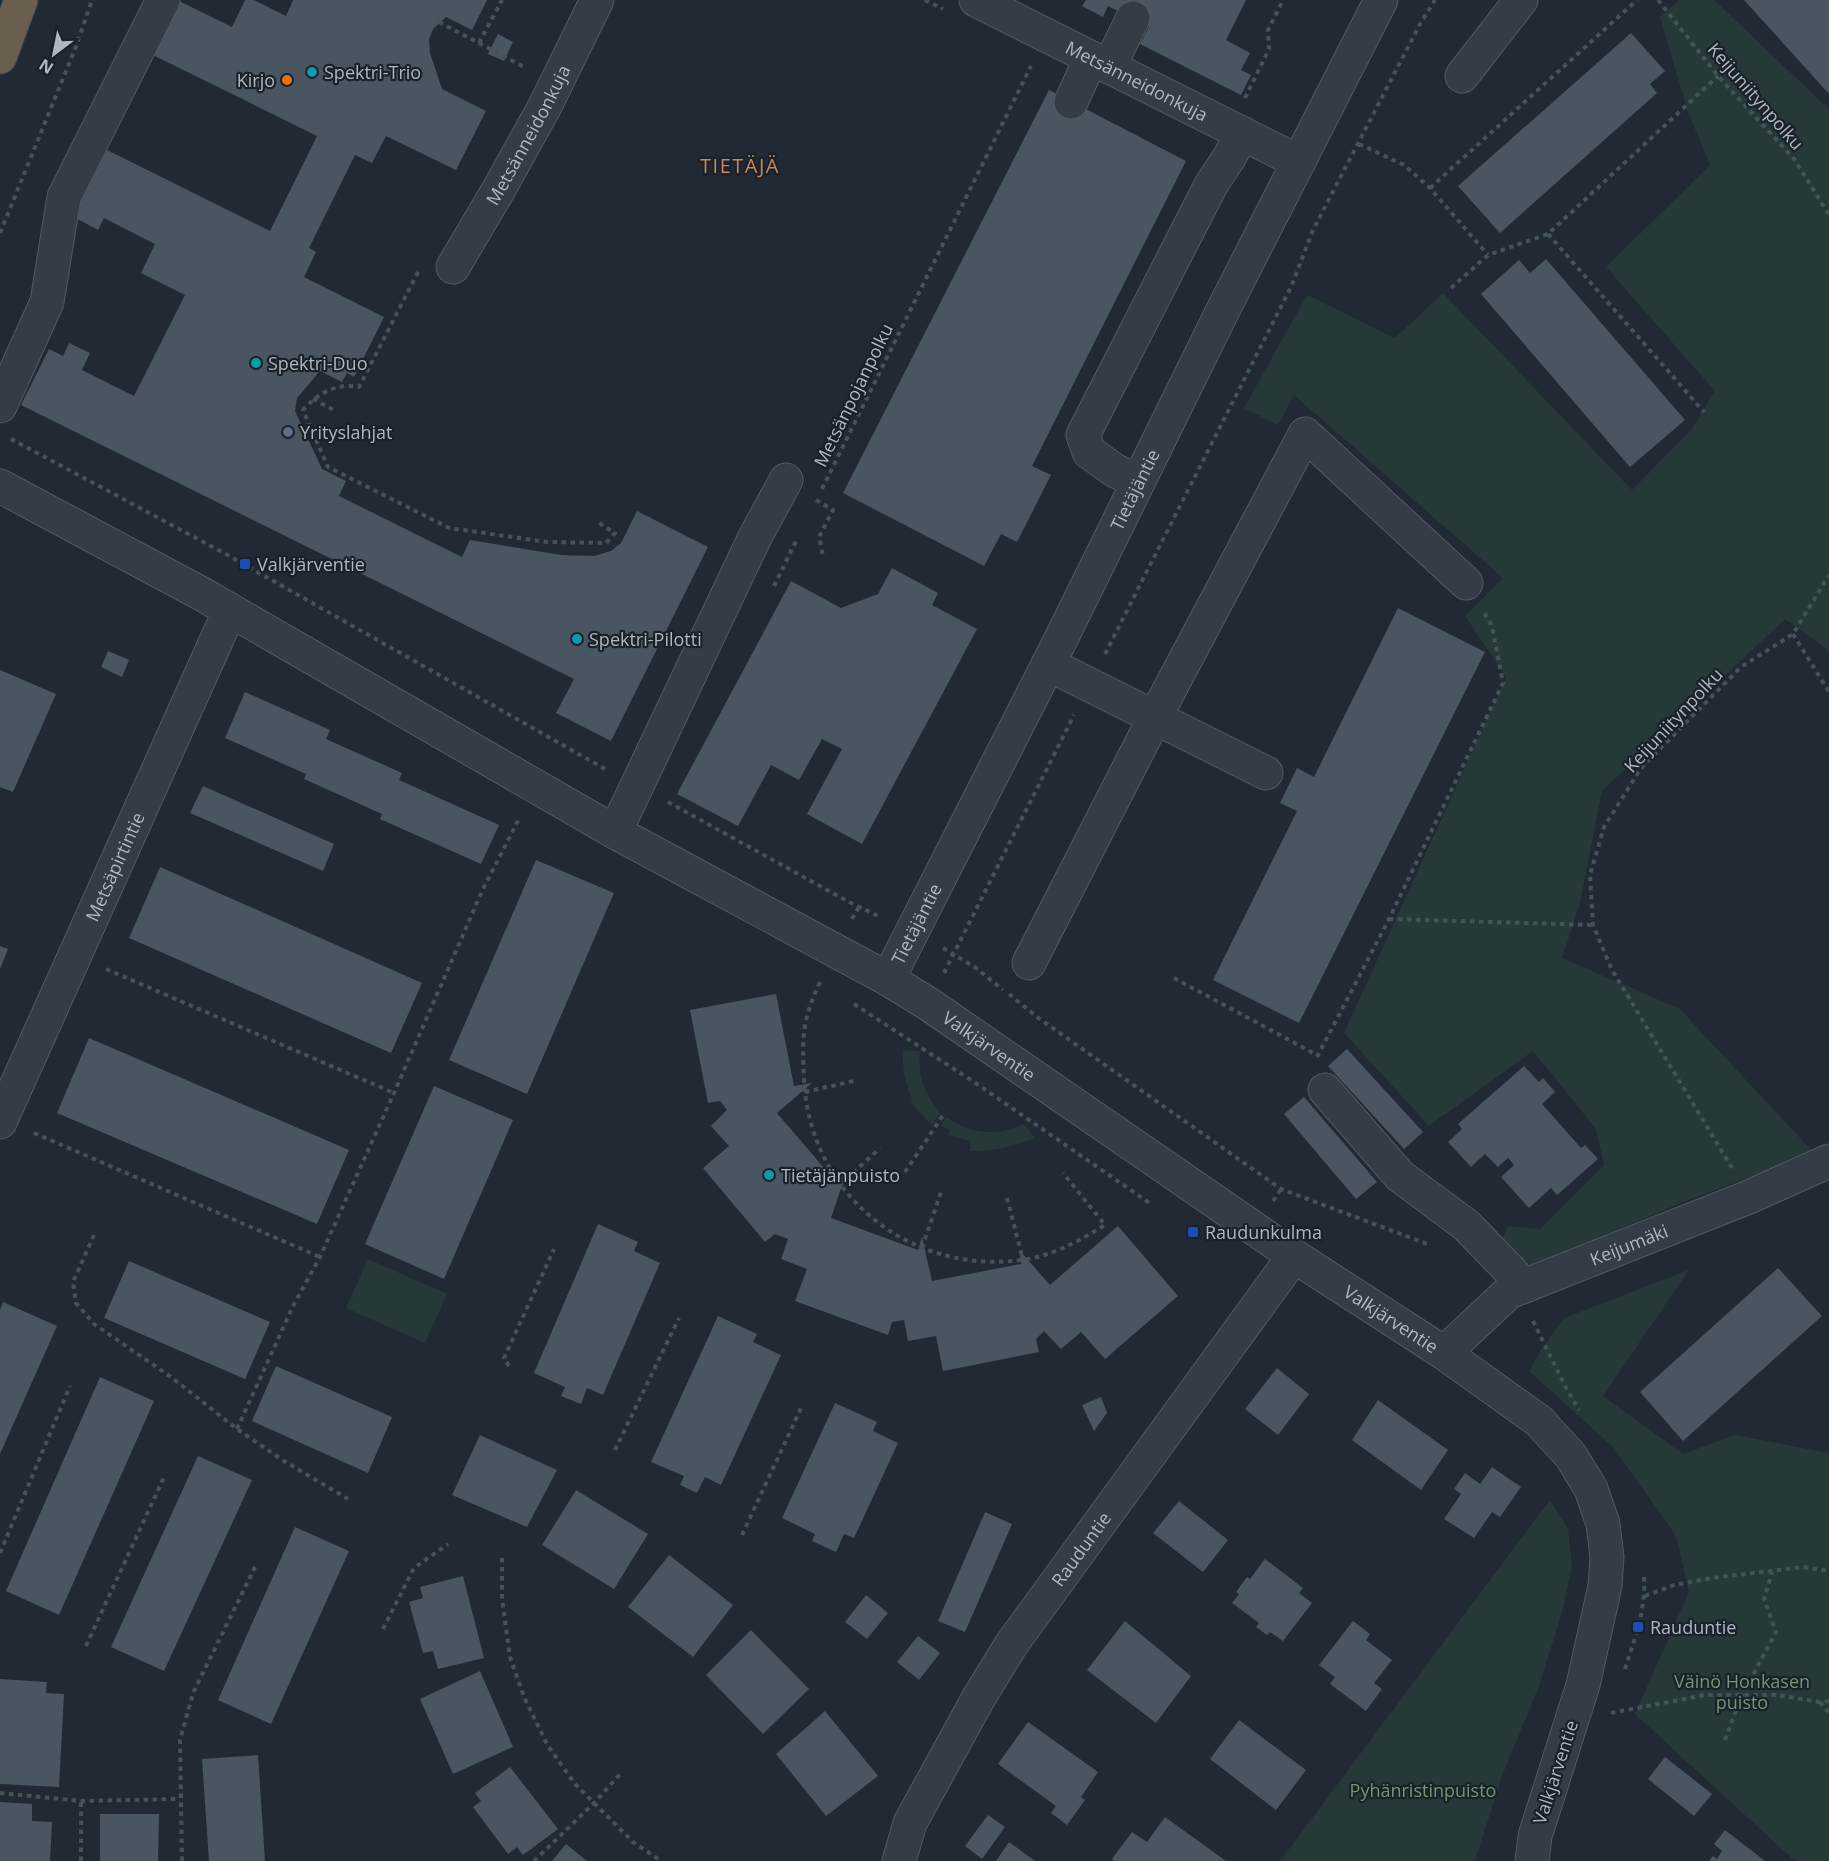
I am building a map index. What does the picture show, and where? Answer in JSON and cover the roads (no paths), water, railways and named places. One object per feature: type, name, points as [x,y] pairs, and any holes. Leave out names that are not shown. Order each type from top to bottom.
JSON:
[{"type":"highway","points":[[0,57],[21,0]]},
{"type":"street","points":[[0,406],[47,302],[64,197],[163,0]]},
{"type":"street","name":"Metsänneidonkuja","points":[[453,267],[545,106],[597,0]]},
{"type":"street","name":"Metsänneidonkuja","points":[[976,0],[1100,62],[1242,118],[1299,162]]},
{"type":"street","name":"Tietäjäntie","points":[[888,979],[1381,0]]},
{"type":"street","points":[[1462,76],[1521,0]]},
{"type":"street","points":[[1071,102],[1133,18]]},
{"type":"street","points":[[1138,482],[1114,470],[1089,452],[1083,435],[1211,185],[1230,156],[1242,118]]},
{"type":"street","points":[[1029,963],[1155,717],[1305,434],[1466,583]]},
{"type":"street","points":[[615,832],[755,537],[786,480]]},
{"type":"street","name":"Valkjärventie","points":[[0,486],[230,610],[615,832],[888,979],[930,1005],[1294,1256],[1444,1353],[1539,1421],[1571,1456],[1592,1489],[1603,1524],[1607,1557],[1605,1586],[1583,1685],[1535,1836],[1532,1861]]},
{"type":"street","name":"Metsäpirtintie","points":[[1,1120],[230,610]]},
{"type":"street","points":[[1048,664],[1266,773]]},
{"type":"street","points":[[1325,1090],[1400,1176],[1466,1225],[1525,1286]]},
{"type":"street","name":"Keijumäki","points":[[1444,1353],[1509,1292],[1749,1197],[1829,1161]]},
{"type":"street","name":"Rauduntie","points":[[899,1861],[910,1823],[972,1709],[1011,1646],[1294,1256]]},
{"type":"place","name":"Spektri-Trio","points":[[312,72]]},
{"type":"place","name":"Kirjo","points":[[287,80]]},
{"type":"place","name":"Spektri-Duo","points":[[256,363]]},
{"type":"place","name":"Yrityslahjat","points":[[288,432]]},
{"type":"place","name":"Valkjärventie","points":[[245,564]]},
{"type":"place","name":"Spektri-Pilotti","points":[[577,639]]},
{"type":"place","name":"Tietäjänpuisto","points":[[769,1175]]},
{"type":"place","name":"Raudunkulma","points":[[1193,1232]]},
{"type":"place","name":"Rauduntie","points":[[1638,1627]]},
{"type":"district","name":"TIETÄJÄ","points":[[740,165]]},
{"type":"park label","name":"Väinö Honkasen puisto","points":[[1742,1691]]},
{"type":"park label","name":"Pyhänristinpuisto","points":[[1423,1790]]}]
